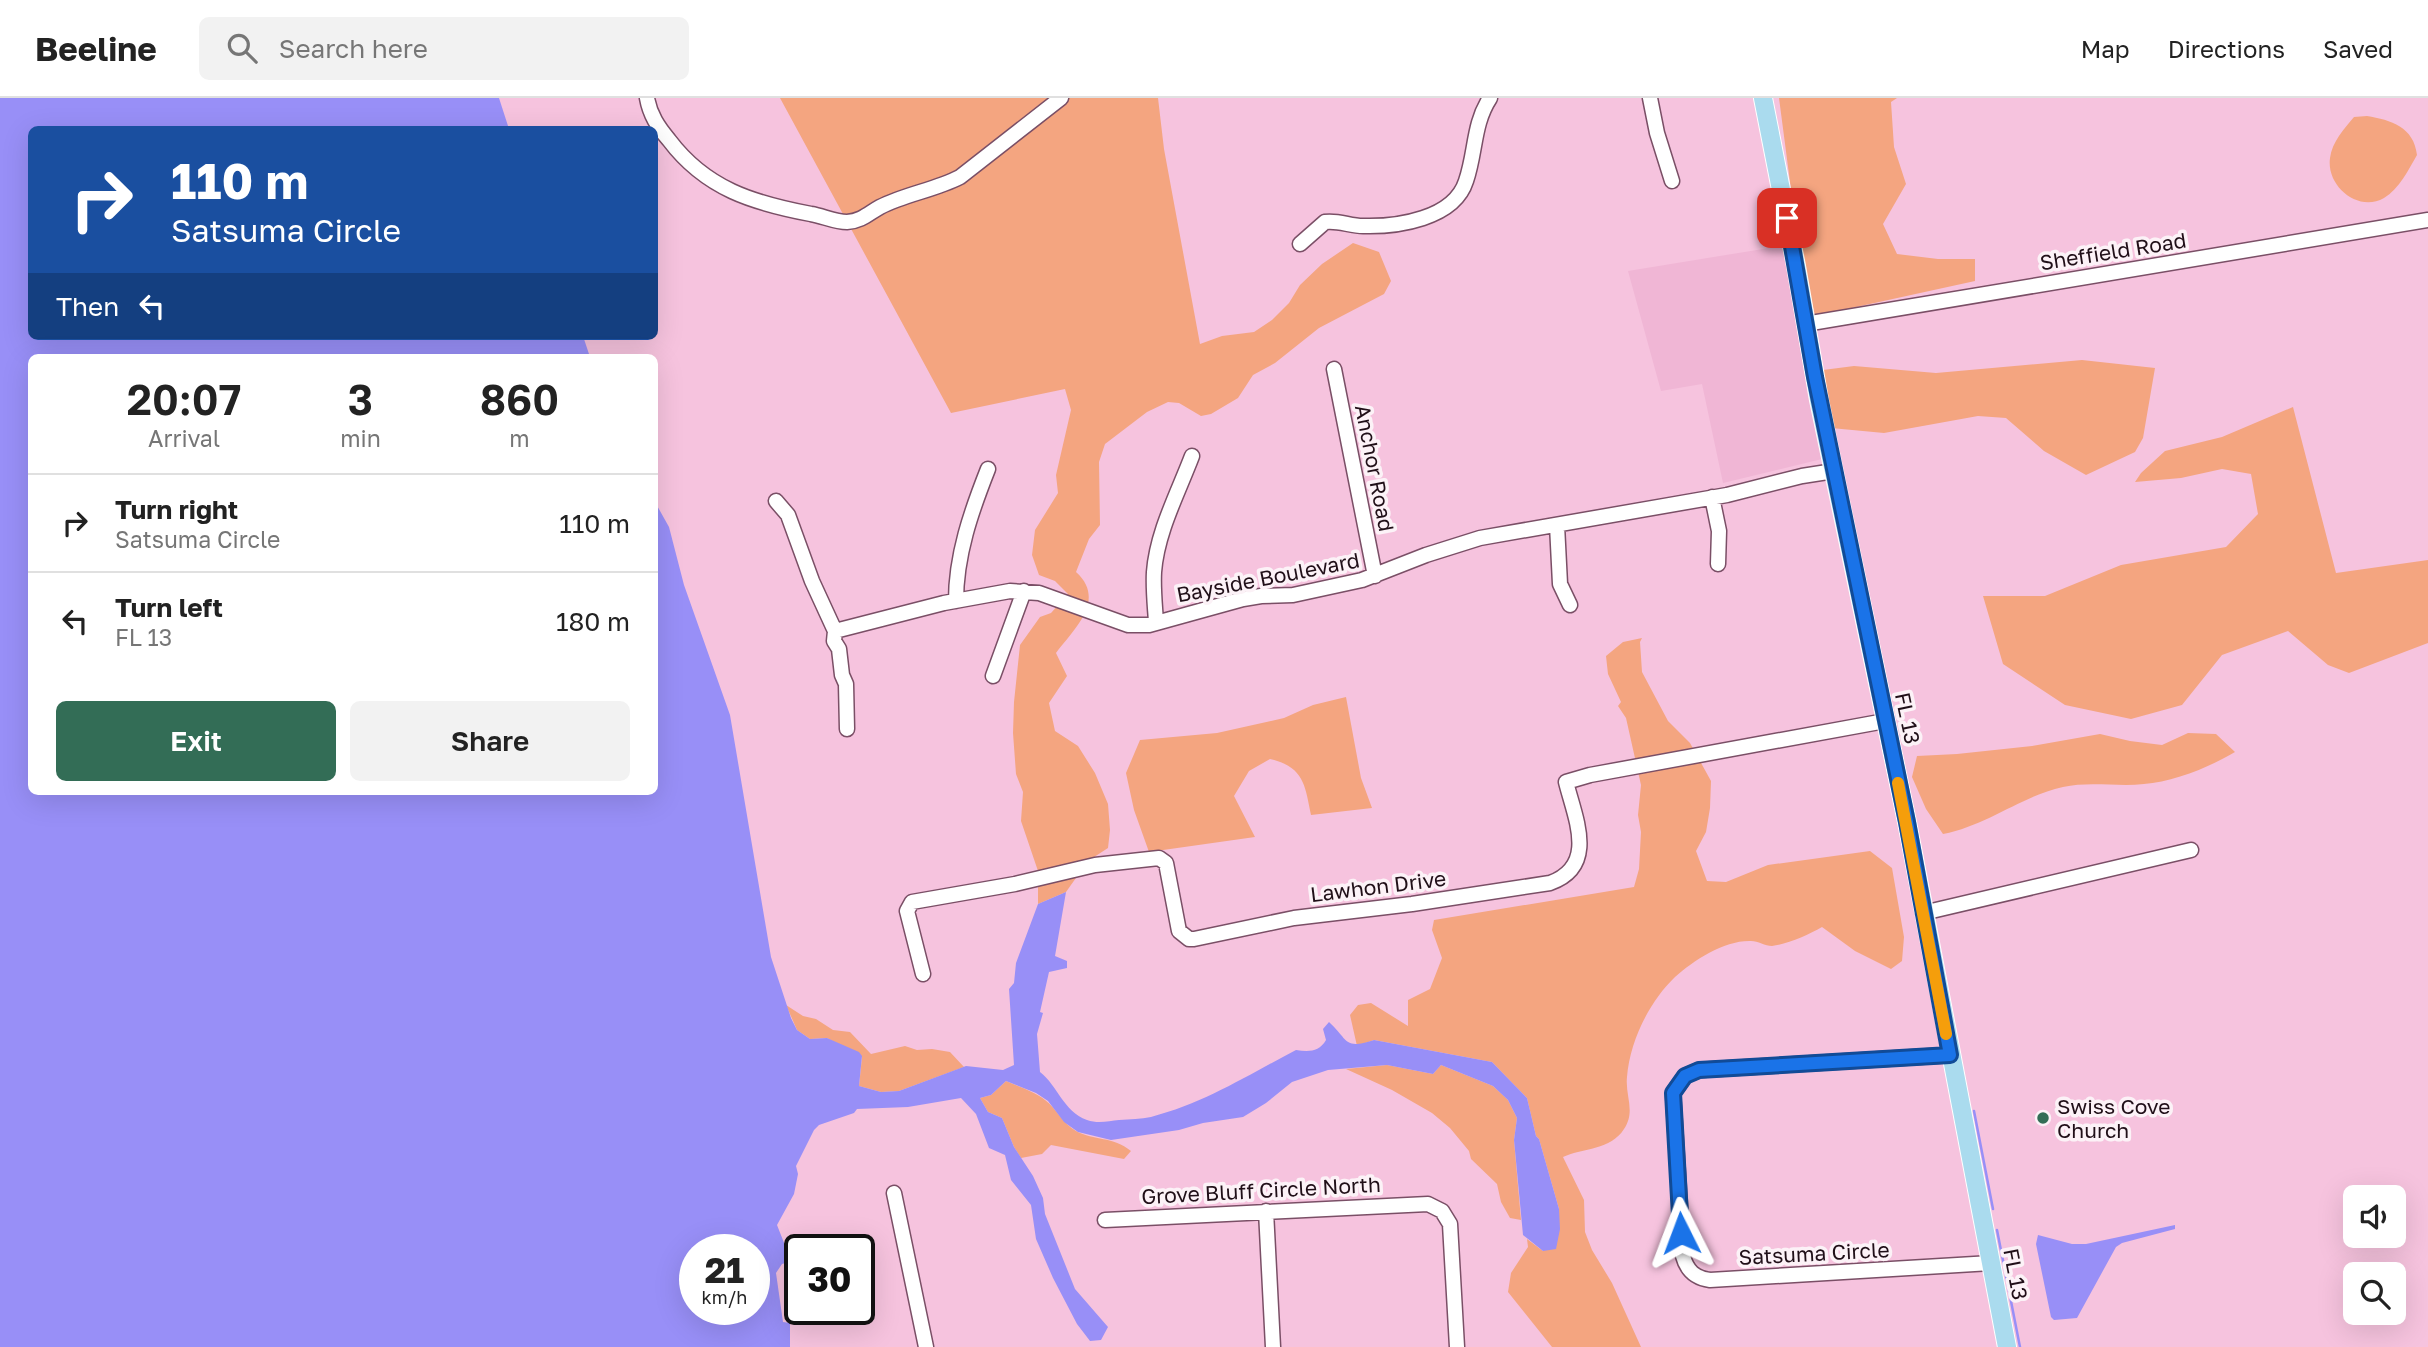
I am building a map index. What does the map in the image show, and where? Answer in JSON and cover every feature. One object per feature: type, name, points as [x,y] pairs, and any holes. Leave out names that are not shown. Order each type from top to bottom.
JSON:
[{"type":"main road","name":"FL 13","points":[[1763,98],[1834,471],[1907,822],[2007,1347]]},
{"type":"street","points":[[647,98],[653,117],[675,148],[687,162],[716,184],[732,193],[775,207],[847,222],[864,218],[879,207],[960,177],[1061,98]]},
{"type":"street","points":[[1300,244],[1325,222],[1365,227],[1415,221],[1439,211],[1453,201],[1466,181],[1478,122],[1490,98]]},
{"type":"street","points":[[1650,98],[1657,133],[1672,181]]},
{"type":"street","name":"Sheffield Road","points":[[1805,324],[2428,220]]},
{"type":"street","name":"Anchor Road","points":[[1334,369],[1375,576]]},
{"type":"street","points":[[1156,622],[1154,573],[1157,554],[1167,518],[1192,456]]},
{"type":"street","points":[[956,601],[962,544],[988,469]]},
{"type":"street","name":"Bayside Boulevard","points":[[835,631],[956,601],[1024,591],[1049,596],[1087,612],[1138,626],[1243,599],[1311,592],[1375,576],[1426,555],[1480,538],[1712,497],[1834,471]]},
{"type":"street","points":[[1712,497],[1719,531],[1718,564]]},
{"type":"street","points":[[775,501],[788,515],[811,581],[826,607],[835,631],[834,640],[839,649],[842,675],[846,684],[848,729]]},
{"type":"street","points":[[1557,525],[1560,584],[1570,606]]},
{"type":"street","points":[[993,676],[1024,591]]},
{"type":"street","name":"Lawhon Drive","points":[[923,974],[907,911],[912,902],[996,888],[1095,865],[1159,859],[1166,863],[1179,932],[1189,939],[1194,939],[1294,918],[1412,904],[1550,883],[1564,878],[1581,847],[1566,782],[1590,775],[1885,721]]},
{"type":"street","points":[[1923,913],[2191,850]]},
{"type":"street","name":"Satsuma Circle","points":[[1950,1055],[1699,1070],[1685,1076],[1673,1093],[1683,1256],[1685,1264],[1695,1276],[1710,1280],[1991,1263]]},
{"type":"street","points":[[894,1194],[926,1347]]},
{"type":"street","name":"Grove Bluff Circle North","points":[[1105,1220],[1428,1203],[1442,1211],[1450,1224],[1457,1347]]},
{"type":"street","points":[[1266,1211],[1273,1347]]},
{"type":"shaded area","points":[[0,98],[499,98],[508,126],[28,126],[28,340],[584,340],[589,354],[28,354],[28,795],[658,795],[658,507],[669,527],[684,585],[730,715],[771,957],[791,1018],[797,1030],[810,1039],[827,1038],[859,1052],[862,1056],[859,1086],[881,1092],[899,1091],[966,1066],[1003,1070],[1014,1065],[1009,989],[1014,983],[1016,963],[1038,904],[1066,892],[1055,956],[1067,961],[1067,968],[1049,972],[1037,1034],[1040,1072],[1066,1105],[1079,1116],[1099,1122],[1143,1118],[1190,1104],[1296,1050],[1317,1049],[1326,1040],[1323,1029],[1329,1022],[1351,1043],[1374,1040],[1492,1062],[1527,1098],[1559,1209],[1560,1229],[1556,1249],[1543,1251],[1523,1235],[1514,1140],[1517,1118],[1508,1100],[1493,1086],[1441,1065],[1433,1074],[1387,1065],[1328,1070],[1292,1082],[1243,1117],[1111,1140],[1078,1132],[1064,1122],[1048,1101],[1006,1081],[991,1095],[980,1098],[988,1112],[1002,1118],[1014,1147],[1033,1176],[1075,1289],[1108,1327],[1101,1340],[1090,1341],[1077,1324],[1036,1239],[1031,1205],[1011,1180],[1005,1155],[989,1148],[976,1114],[961,1098],[908,1107],[857,1109],[854,1113],[819,1125],[814,1130],[796,1166],[798,1174],[794,1194],[777,1225],[784,1243],[784,1263],[776,1273],[783,1322],[784,1325],[790,1325],[790,1347],[0,1347]]},
{"type":"shaded area","points":[[780,98],[1158,98],[1164,149],[1200,344],[1222,336],[1254,332],[1272,320],[1289,303],[1300,285],[1322,264],[1353,243],[1379,252],[1391,281],[1384,294],[1319,328],[1275,363],[1253,375],[1238,398],[1211,414],[1201,416],[1179,403],[1168,402],[1147,412],[1105,444],[1099,462],[1100,525],[1089,539],[1076,572],[1085,583],[1088,604],[1078,624],[1056,653],[1067,676],[1049,703],[1055,731],[1078,746],[1095,773],[1108,804],[1108,848],[1088,861],[1066,892],[1038,904],[1038,871],[1021,821],[1023,792],[1016,774],[1014,702],[1020,645],[1040,617],[1051,613],[1068,594],[1055,581],[1039,575],[1032,555],[1035,530],[1058,493],[1056,475],[1071,410],[1065,389],[951,413]]},
{"type":"shaded area","points":[[1779,98],[1897,98],[1891,102],[1894,147],[1906,184],[1883,224],[1897,254],[1938,259],[1975,259],[1975,281],[1815,316],[1798,243]]},
{"type":"shaded area","points":[[2367,116],[2400,126],[2411,138],[2417,155],[2394,189],[2374,202],[2364,202],[2346,194],[2338,187],[2330,168],[2331,152],[2343,131],[2354,117]]},
{"type":"shaded area","points":[[1787,245],[1826,458],[1723,483],[1702,384],[1661,391],[1628,271]]},
{"type":"shaded area","points":[[2082,360],[2155,368],[2143,438],[2135,452],[2086,475],[2044,451],[2006,418],[1978,416],[1884,433],[1831,428],[1823,370],[1854,366],[1936,373]]},
{"type":"shaded area","points":[[2293,407],[2336,573],[2428,560],[2428,643],[2349,673],[2328,665],[2288,631],[2222,655],[2182,705],[2131,719],[2065,705],[2003,664],[1983,596],[2045,596],[2121,565],[2226,547],[2258,514],[2251,474],[2222,469],[2181,478],[2135,482],[2165,451],[2222,437]]},
{"type":"shaded area","points":[[1642,638],[1642,672],[1668,721],[1690,743],[1711,781],[1706,832],[1696,851],[1707,881],[1726,882],[1768,865],[1870,851],[1892,868],[1904,937],[1902,961],[1891,969],[1855,951],[1822,927],[1778,945],[1769,946],[1751,941],[1721,947],[1691,964],[1675,977],[1649,1010],[1632,1050],[1627,1077],[1630,1110],[1624,1129],[1604,1145],[1563,1157],[1584,1200],[1585,1232],[1592,1250],[1612,1283],[1641,1347],[1552,1347],[1508,1292],[1511,1273],[1528,1247],[1527,1239],[1543,1251],[1559,1209],[1527,1098],[1492,1062],[1374,1040],[1357,1046],[1350,1015],[1358,1005],[1371,1003],[1408,1026],[1408,1000],[1430,989],[1442,958],[1432,930],[1434,920],[1634,887],[1639,869],[1641,832],[1638,815],[1641,785],[1626,718],[1618,706],[1621,702],[1608,674],[1606,656],[1623,642]]},
{"type":"shaded area","points":[[1346,697],[1361,778],[1372,808],[1311,815],[1304,786],[1296,772],[1281,762],[1270,759],[1249,771],[1234,796],[1255,837],[1149,852],[1134,810],[1126,773],[1140,740],[1217,733],[1284,718],[1313,705]]},
{"type":"shaded area","points":[[2188,733],[2216,734],[2235,752],[2203,768],[2155,783],[2073,785],[2048,791],[1975,824],[1943,834],[1926,809],[1912,777],[1917,756],[2032,746],[2100,734],[2162,745]]},
{"type":"shaded area","points":[[786,1005],[833,1030],[850,1032],[871,1054],[905,1046],[917,1050],[932,1049],[950,1052],[964,1067],[899,1091],[881,1092],[859,1086],[862,1057],[827,1038],[810,1039],[797,1030]]},
{"type":"shaded area","points":[[1387,1065],[1433,1074],[1441,1065],[1493,1086],[1508,1100],[1517,1118],[1514,1140],[1521,1220],[1510,1218],[1501,1202],[1497,1184],[1471,1159],[1469,1151],[1450,1128],[1432,1113],[1392,1090],[1346,1069]]},
{"type":"shaded area","points":[[1006,1081],[1041,1097],[1076,1131],[1117,1143],[1131,1151],[1124,1159],[1051,1145],[1042,1154],[1021,1158],[1002,1118],[988,1112],[980,1098],[991,1095]]},
{"type":"shaded area","points":[[2175,1225],[2175,1229],[2116,1247],[2077,1318],[2054,1320],[2051,1317],[2036,1244],[2038,1235],[2072,1244],[2086,1244]]},
{"type":"waterway","points":[[1974,1111],[1993,1209]]},
{"type":"waterway","points":[[1997,1230],[2020,1347]]},
{"type":"slow traffic","points":[[1898,783],[1946,1034]]},
{"type":"place","name":"Swiss Cove Church","points":[[2043,1118]]},
{"type":"route","points":[[1681,1233],[1673,1093],[1685,1076],[1699,1070],[1950,1055],[1907,822],[1815,377],[1787,218]]}]
